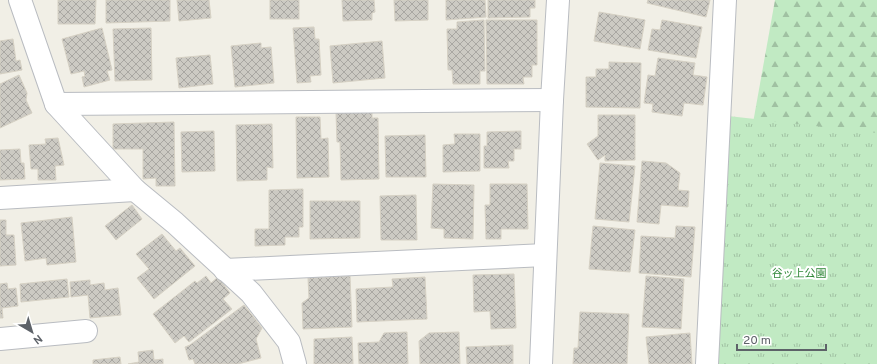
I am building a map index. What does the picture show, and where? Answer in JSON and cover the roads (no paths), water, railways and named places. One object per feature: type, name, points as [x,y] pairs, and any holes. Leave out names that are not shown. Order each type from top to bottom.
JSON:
[{"type":"street","points":[[20,0],[56,104],[135,190],[175,222],[251,293],[289,342],[295,364]]},
{"type":"street","points":[[541,364],[552,100],[558,0]]},
{"type":"street","points":[[706,364],[726,0]]},
{"type":"street","points":[[56,104],[552,100]]},
{"type":"street","points":[[0,198],[135,190]]},
{"type":"street","points":[[225,270],[545,255]]},
{"type":"street","points":[[0,339],[86,331]]},
{"type":"park label","name":"谷ッ上公園","points":[[799,273]]}]
